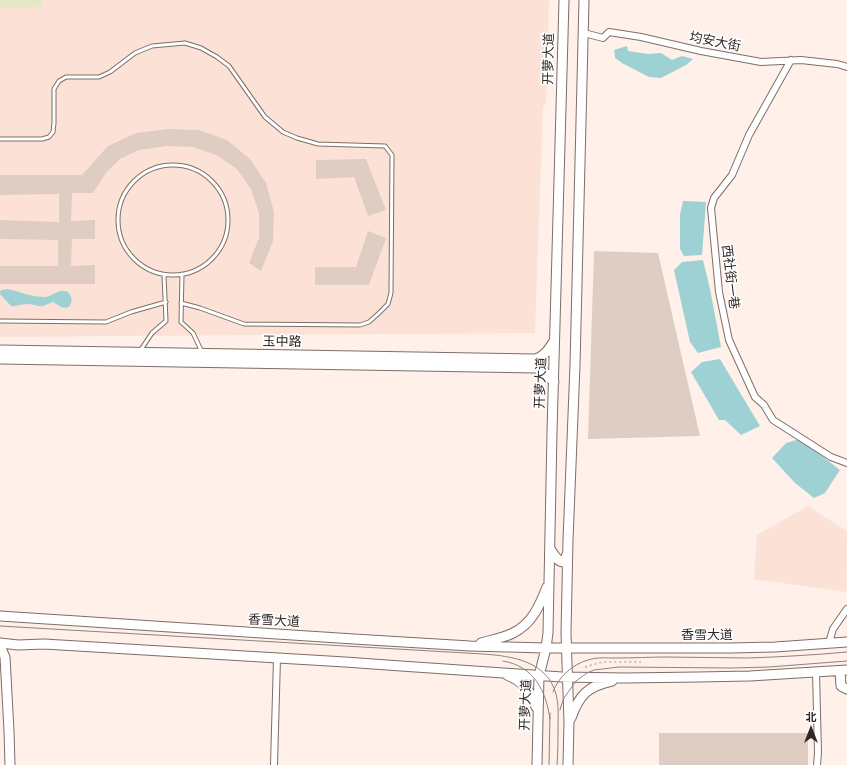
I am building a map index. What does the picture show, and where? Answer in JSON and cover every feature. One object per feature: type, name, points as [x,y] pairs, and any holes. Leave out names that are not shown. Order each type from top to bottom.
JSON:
[{"type":"main road","name":"开萝大道","points":[[537,765],[539,676],[548,633],[550,580],[564,0]]},
{"type":"main road","points":[[568,765],[568,550],[584,0]]},
{"type":"main road","name":"玉中路","points":[[0,350],[535,359],[544,355],[555,340]]},
{"type":"main road","name":"玉中路","points":[[0,359],[537,368],[542,370],[554,382]]},
{"type":"main road","points":[[550,549],[558,560],[562,562],[565,560],[568,550]]},
{"type":"main road","points":[[470,646],[513,634],[522,628],[535,614],[550,580]]},
{"type":"main road","name":"香雪大道","points":[[0,616],[470,646],[567,649],[775,647],[847,642]]},
{"type":"main road","points":[[10,765],[10,731],[4,657],[0,644],[52,644],[568,677],[698,677],[843,671],[841,686],[847,689]]},
{"type":"main road","points":[[502,673],[524,684],[530,693],[538,714]]},
{"type":"main road","points":[[569,722],[581,696],[597,685],[625,678]]},
{"type":"street","name":"均安大街","points":[[584,33],[603,38],[609,32],[641,37],[701,51],[761,62],[801,60],[837,64],[847,67]]},
{"type":"street","name":"西社街一巷","points":[[791,60],[749,135],[732,175],[714,198],[711,208],[719,292],[729,340],[755,397],[764,405],[773,420],[831,457],[847,463]]},
{"type":"street","points":[[829,643],[833,629],[847,609]]},
{"type":"street","points":[[274,765],[277,658]]},
{"type":"street","points":[[816,672],[817,765]]},
{"type":"lane","points":[[0,139],[42,139],[49,137],[53,132],[54,123],[54,89],[59,81],[66,77],[99,77],[110,72],[135,53],[152,46],[185,43],[200,48],[217,57],[229,66],[265,117],[283,132],[318,144],[385,146],[392,155],[391,293],[388,304],[369,322],[360,325],[244,324],[206,310],[181,303]]},
{"type":"lane","points":[[174,165],[189,167],[202,173],[214,183],[222,195],[227,208],[228,223],[225,237],[218,250],[208,261],[196,269],[182,274],[164,275],[148,268],[136,260],[126,249],[120,235],[118,221],[120,206],[125,193],[134,181],[146,172],[160,167],[174,165]]},
{"type":"lane","points":[[182,274],[181,322],[193,333],[202,353]]},
{"type":"lane","points":[[139,352],[152,333],[166,321],[164,275]]},
{"type":"lane","points":[[0,322],[106,322],[131,312],[166,302]]},
{"type":"path","points":[[585,667],[602,662],[641,662]]},
{"type":"shaded area","points":[[0,0],[549,0],[546,104],[543,106],[535,333],[0,337]]},
{"type":"shaded area","points":[[808,506],[847,531],[846,592],[754,579],[757,535]]},
{"type":"green space","points":[[0,0],[43,0],[43,7],[0,8]]},
{"type":"water","points":[[627,46],[628,51],[648,54],[661,53],[672,60],[682,56],[693,59],[686,65],[661,78],[649,77],[615,58],[614,50]]},
{"type":"water","points":[[683,201],[706,202],[702,255],[684,256],[680,249],[680,215]]},
{"type":"water","points":[[703,260],[721,347],[698,353],[690,342],[674,270],[682,262]]},
{"type":"water","points":[[8,289],[40,297],[50,296],[60,291],[65,291],[70,294],[72,301],[70,306],[65,308],[53,302],[43,306],[27,304],[11,306],[0,294],[0,291]]},
{"type":"water","points":[[720,359],[760,426],[741,435],[725,420],[719,420],[691,372],[702,362]]},
{"type":"water","points":[[800,439],[840,470],[825,493],[814,498],[795,483],[772,458],[786,443]]},
{"type":"building","points":[[169,129],[199,130],[227,140],[250,159],[266,183],[274,212],[273,241],[261,271],[249,263],[259,238],[259,213],[251,189],[237,169],[216,155],[193,147],[167,146],[139,150],[120,159],[106,173],[93,193],[72,193],[71,221],[95,220],[95,239],[72,239],[71,266],[95,265],[95,284],[0,284],[0,266],[58,266],[58,240],[0,239],[0,220],[59,222],[59,194],[0,195],[0,175],[82,175],[108,146],[136,133]]},
{"type":"building","points":[[366,159],[386,210],[368,216],[354,177],[316,179],[316,160]]},
{"type":"building","points":[[368,231],[386,238],[369,285],[315,285],[315,267],[356,267]]},
{"type":"building","points":[[594,251],[658,253],[700,436],[588,439]]},
{"type":"building","points":[[659,733],[808,733],[808,765],[659,765]]},
{"type":"tram line","points":[[0,626],[505,656],[527,662],[537,667],[545,674],[551,683],[558,702],[557,765]]},
{"type":"tram line","points":[[553,692],[562,676],[582,662],[595,658],[747,658],[847,652]]},
{"type":"tram line","points":[[503,661],[523,668],[537,681],[542,690],[550,719]]},
{"type":"tram line","points":[[560,710],[564,698],[576,681],[594,670],[619,667],[769,667],[847,661]]},
{"type":"tram line","points":[[549,765],[550,713]]}]
